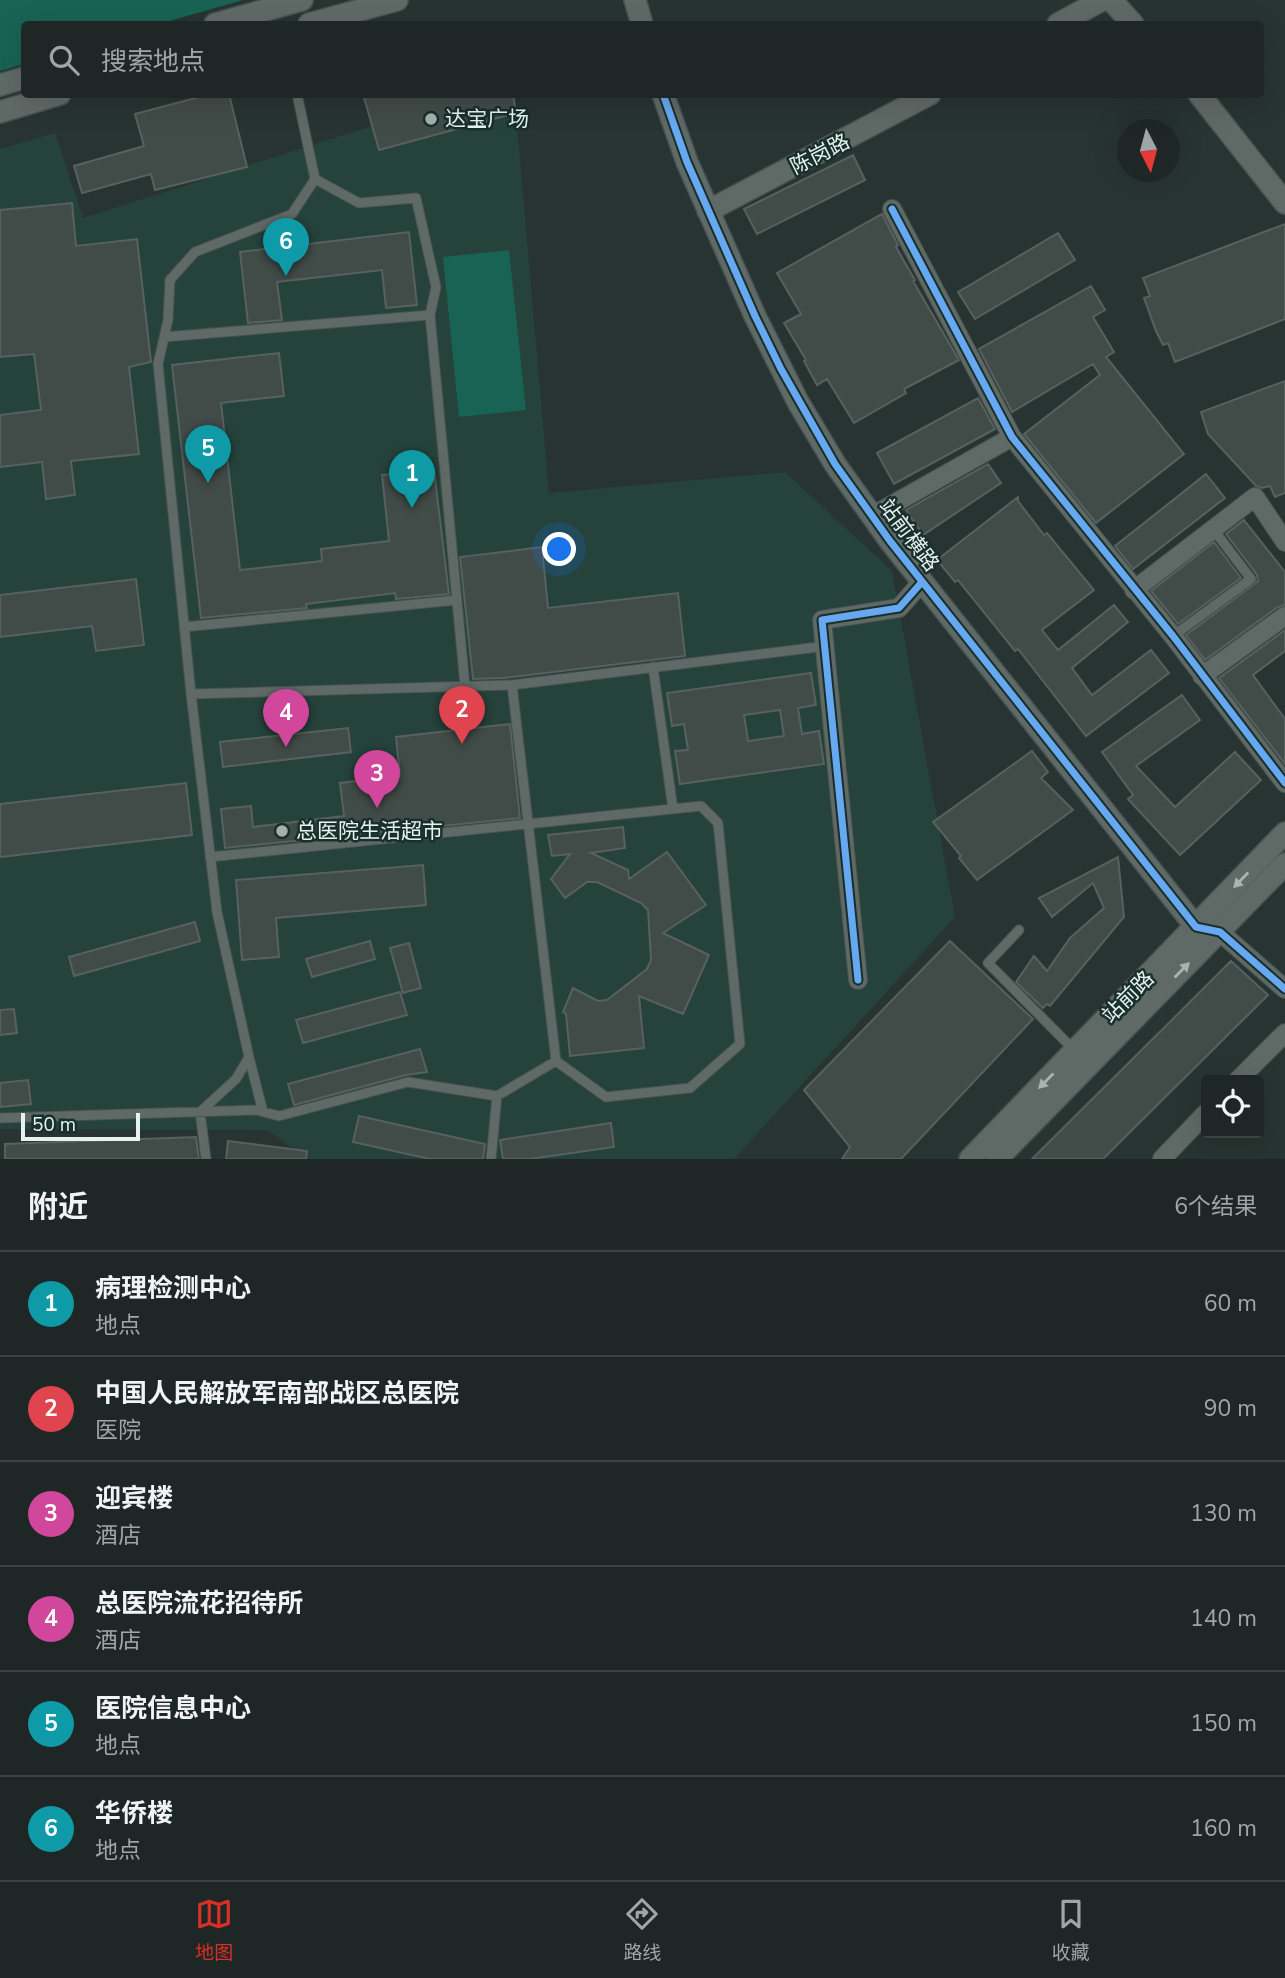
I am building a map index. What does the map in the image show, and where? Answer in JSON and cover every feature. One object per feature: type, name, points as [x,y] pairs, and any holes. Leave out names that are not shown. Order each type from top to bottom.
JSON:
[{"type":"street","points":[[226,21],[302,0]]},
{"type":"street","points":[[320,21],[397,0]]},
{"type":"street","points":[[635,0],[641,21]]},
{"type":"street","points":[[1064,21],[1102,0]]},
{"type":"street","points":[[1111,0],[1130,21]]},
{"type":"street","points":[[0,85],[21,79]]},
{"type":"street","points":[[0,112],[47,98]]},
{"type":"street","name":"站前横路","points":[[664,98],[687,162],[755,316],[798,402],[835,464],[922,582],[1196,927]]},
{"type":"street","name":"陈岗路","points":[[708,211],[922,98]]},
{"type":"street","points":[[1202,98],[1285,202]]},
{"type":"street","points":[[892,209],[1012,437],[1173,636],[1285,783]]},
{"type":"street","points":[[872,516],[1012,437]]},
{"type":"street","points":[[1134,590],[1255,497],[1285,542]]},
{"type":"street","points":[[858,980],[822,620],[899,608],[922,582]]},
{"type":"street","points":[[1202,676],[1285,616]]},
{"type":"street","name":"站前路","points":[[970,1159],[1285,834]]},
{"type":"street","name":"站前路","points":[[997,1159],[1285,864]]},
{"type":"street","points":[[1196,927],[1220,932],[1285,989]]},
{"type":"street","points":[[1243,1075],[1285,1033]]},
{"type":"street","points":[[1161,1159],[1201,1118]]},
{"type":"lane","points":[[263,1112],[217,912],[191,694],[158,364],[168,320],[170,280],[195,252],[292,214],[315,179],[298,98]]},
{"type":"lane","points":[[315,179],[359,203],[416,198],[436,287],[430,315],[465,686]]},
{"type":"lane","points":[[164,337],[430,315]]},
{"type":"lane","points":[[1173,636],[1251,579],[1213,529]]},
{"type":"lane","points":[[184,627],[457,600]]},
{"type":"lane","points":[[191,694],[512,685],[826,646]]},
{"type":"lane","points":[[653,667],[673,809]]},
{"type":"lane","points":[[210,857],[528,824],[673,809],[701,806],[718,823],[740,1044],[690,1088],[606,1097],[556,1061],[528,824],[512,685]]},
{"type":"lane","points":[[1019,930],[988,963],[1075,1051]]},
{"type":"lane","points":[[200,1112],[236,1079],[249,1057]]},
{"type":"lane","points":[[0,1118],[256,1110],[279,1116],[408,1082],[498,1096],[556,1061]]},
{"type":"lane","points":[[491,1159],[498,1096]]},
{"type":"lane","points":[[200,1112],[206,1159]]},
{"type":"shaded area","points":[[516,113],[549,493],[785,472],[892,571],[955,917],[734,1159],[302,1159],[302,1156],[268,1130],[0,1129],[0,149],[55,133],[83,218],[372,126],[379,150]]},
{"type":"green space","points":[[0,0],[243,0],[170,21],[21,21],[21,65],[0,71]]},
{"type":"green space","points":[[509,250],[526,410],[459,417],[443,257]]},
{"type":"building","points":[[196,98],[230,98],[247,167],[155,190],[151,174],[82,193],[74,166],[144,146],[135,114]]},
{"type":"building","name":"达宝广场","points":[[364,98],[514,98],[516,113],[379,150]]},
{"type":"building","points":[[853,155],[865,180],[757,234],[744,209]]},
{"type":"building","points":[[72,203],[76,246],[137,239],[151,362],[129,367],[139,454],[71,461],[75,495],[46,499],[42,462],[0,467],[0,415],[41,410],[34,354],[0,357],[0,210]]},
{"type":"building","points":[[882,214],[898,245],[896,247],[915,280],[913,281],[959,360],[904,389],[906,393],[854,423],[827,379],[817,385],[784,323],[801,314],[777,273]]},
{"type":"building","points":[[1285,224],[1285,319],[1175,362],[1168,343],[1163,345],[1156,331],[1144,298],[1150,296],[1143,278]]},
{"type":"building","points":[[409,232],[417,305],[386,308],[382,270],[277,282],[282,320],[248,323],[240,252]]},
{"type":"building","points":[[1058,233],[1075,260],[975,319],[958,292]]},
{"type":"building","points":[[1091,286],[1105,310],[1093,317],[1114,352],[1106,357],[1184,454],[1096,523],[1024,434],[1100,375],[1093,364],[1012,412],[979,349]]},
{"type":"building","points":[[279,353],[284,396],[221,403],[240,570],[322,561],[321,549],[389,541],[382,475],[434,470],[449,594],[396,599],[395,593],[306,604],[307,608],[201,618],[172,365]]},
{"type":"building","points":[[1285,381],[1285,493],[1275,497],[1270,486],[1256,486],[1208,434],[1201,412]]},
{"type":"building","points":[[978,398],[995,429],[894,484],[877,453]]},
{"type":"building","points":[[988,464],[1001,483],[923,535],[906,510]]},
{"type":"building","points":[[1206,474],[1225,498],[1133,569],[1115,546]]},
{"type":"building","points":[[1018,497],[1018,501],[1044,535],[1047,533],[1094,590],[1042,630],[1058,650],[1114,605],[1128,622],[1072,668],[1092,695],[1151,650],[1169,673],[1086,736],[1018,649],[1015,651],[958,580],[955,582],[937,560]]},
{"type":"building","points":[[1244,520],[1285,572],[1285,605],[1278,607],[1205,660],[1186,635],[1258,581],[1257,575],[1226,534]]},
{"type":"building","points":[[1214,542],[1241,578],[1178,624],[1151,591]]},
{"type":"building","points":[[542,547],[548,608],[678,593],[685,656],[503,678],[473,679],[460,557]]},
{"type":"building","points":[[136,579],[144,645],[96,651],[92,626],[0,637],[0,595]]},
{"type":"building","points":[[1285,630],[1285,651],[1253,675],[1285,719],[1285,764],[1219,678]]},
{"type":"building","points":[[811,673],[816,705],[798,708],[802,734],[819,731],[824,764],[680,784],[675,751],[688,750],[684,724],[672,726],[667,693]],"holes":[[[780,710],[784,736],[748,741],[744,715]]]},
{"type":"building","points":[[1182,695],[1200,720],[1136,766],[1175,807],[1235,752],[1261,780],[1180,855],[1128,799],[1133,795],[1102,752]]},
{"type":"building","points":[[510,724],[520,818],[225,848],[221,809],[251,806],[253,827],[344,816],[340,783],[400,776],[396,737]]},
{"type":"building","points":[[348,728],[351,752],[223,767],[220,742]]},
{"type":"building","points":[[1032,751],[1048,772],[1041,778],[1073,810],[977,880],[933,822]]},
{"type":"building","points":[[186,783],[192,835],[0,857],[0,804]]},
{"type":"building","points":[[623,827],[625,848],[591,853],[628,870],[629,879],[667,852],[706,905],[663,933],[709,955],[683,1014],[639,996],[644,1048],[570,1056],[566,1014],[563,1012],[573,988],[598,1001],[607,1000],[647,969],[651,960],[648,910],[641,903],[597,882],[587,882],[565,898],[551,879],[570,854],[552,856],[548,835]]},
{"type":"building","points":[[1118,857],[1124,917],[1050,1006],[1047,1004],[1043,1008],[1016,982],[1034,956],[1047,971],[1070,938],[1104,908],[1093,883],[1052,917],[1039,898]]},
{"type":"building","points":[[423,865],[426,905],[276,918],[279,957],[242,960],[236,880]]},
{"type":"building","points":[[195,922],[200,941],[74,976],[69,957]]},
{"type":"building","points":[[370,941],[375,959],[312,977],[306,959]]},
{"type":"building","points":[[950,941],[1033,1019],[901,1159],[842,1159],[850,1147],[804,1090]]},
{"type":"building","points":[[409,943],[421,988],[403,993],[390,948]]},
{"type":"building","points":[[1231,961],[1268,995],[1103,1159],[1032,1159]]},
{"type":"building","points":[[400,992],[407,1015],[303,1043],[296,1020]]},
{"type":"building","points":[[14,1009],[17,1033],[0,1035],[0,1010]]},
{"type":"building","points":[[420,1049],[427,1072],[406,1075],[294,1105],[288,1084]]},
{"type":"building","points":[[28,1080],[31,1104],[0,1107],[0,1083]]},
{"type":"building","points":[[359,1116],[485,1144],[483,1159],[430,1159],[353,1142]]},
{"type":"building","points":[[611,1123],[614,1147],[530,1159],[503,1159],[500,1140]]},
{"type":"building","points":[[196,1137],[199,1159],[5,1159],[5,1144]]},
{"type":"building","points":[[228,1141],[307,1151],[306,1159],[226,1159]]},
{"type":"cycle path","points":[[664,98],[687,162],[755,316],[781,369],[835,464],[890,541],[1196,927],[1220,932],[1285,989]]},
{"type":"cycle path","points":[[892,209],[1012,437],[1173,636],[1285,783]]},
{"type":"cycle path","points":[[858,980],[822,620],[899,608],[922,582]]},
{"type":"place","name":"达宝广场","points":[[431,119]]},
{"type":"place","name":"华侨楼","points":[[286,276]]},
{"type":"place","name":"医院信息中心","points":[[208,483]]},
{"type":"place","name":"病理检测中心","points":[[412,508]]},
{"type":"place","name":"中国人民解放军南部战区总医院","points":[[462,744]]},
{"type":"place","name":"总医院流花招待所","points":[[286,747]]},
{"type":"place","name":"迎宾楼","points":[[377,808]]},
{"type":"place","name":"总医院生活超市","points":[[282,831]]}]
